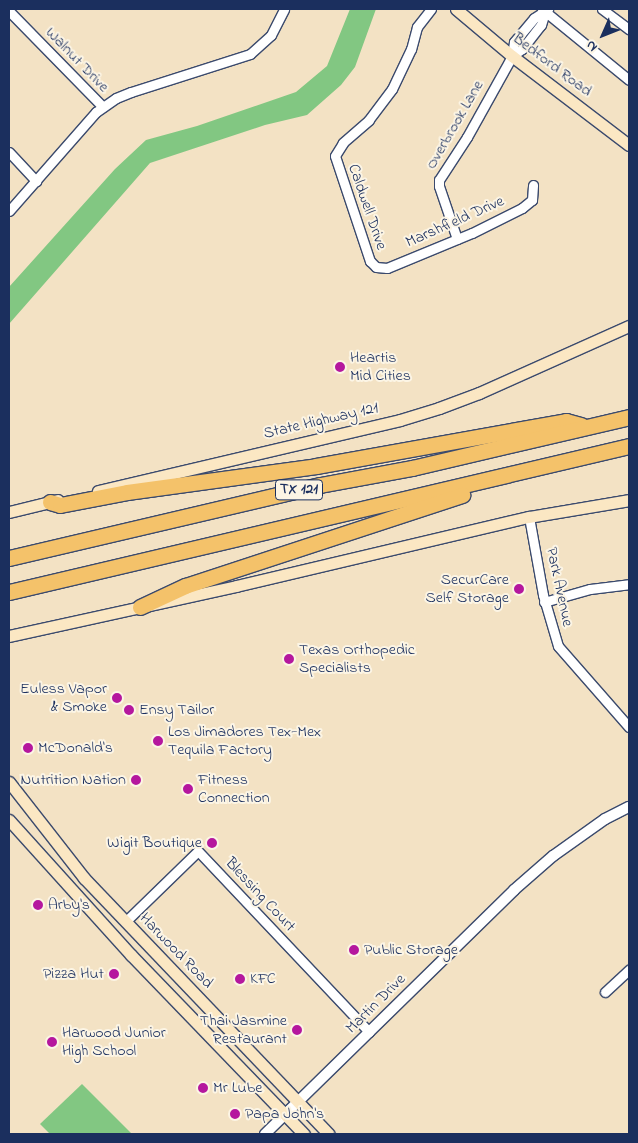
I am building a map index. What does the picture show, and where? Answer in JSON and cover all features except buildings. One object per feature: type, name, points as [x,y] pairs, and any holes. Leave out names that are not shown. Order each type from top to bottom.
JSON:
[{"type":"highway","name":"TX 121","points":[[9,558],[311,487],[412,468],[629,417]]},
{"type":"highway","points":[[50,502],[60,505],[126,492],[316,466],[566,422],[590,427]]},
{"type":"highway","name":"TX 121","points":[[9,592],[544,464],[629,446]]},
{"type":"highway","points":[[140,607],[185,586],[363,526],[529,476],[544,464]]},
{"type":"main road","name":"Bedford Road","points":[[456,9],[512,56],[629,145]]},
{"type":"main road","name":"State Highway 121","points":[[9,512],[408,417],[479,393],[629,326]]},
{"type":"main road","points":[[9,636],[529,517],[629,500]]},
{"type":"main road","name":"Harwood Road","points":[[9,782],[84,878],[329,1134]]},
{"type":"main road","points":[[9,820],[25,840],[112,934],[304,1134]]},
{"type":"main road","points":[[25,840],[42,825]]},
{"type":"main road","points":[[112,934],[126,921]]},
{"type":"main road","points":[[192,1017],[208,1008]]},
{"type":"street","points":[[9,211],[80,129],[102,108],[131,92],[250,54],[271,34],[284,9]]},
{"type":"street","name":"Caldwell Drive","points":[[374,265],[365,253],[335,156],[343,143],[369,120],[392,89],[411,49],[418,27],[431,9]]},
{"type":"street","points":[[545,10],[629,80]]},
{"type":"street","name":"Overbrook Lane","points":[[457,240],[439,186],[439,180],[467,137],[512,56],[522,49],[541,25],[545,10]]},
{"type":"street","points":[[608,10],[629,29]]},
{"type":"street","name":"Walnut Drive","points":[[9,11],[102,108]]},
{"type":"street","points":[[9,152],[36,182]]},
{"type":"street","name":"Marshfield Drive","points":[[374,265],[380,269],[387,268],[457,240],[522,208],[532,200],[533,185]]},
{"type":"street","name":"Park Avenue","points":[[529,517],[544,602],[558,646],[625,716],[629,727]]},
{"type":"street","points":[[544,602],[590,589],[629,584]]},
{"type":"street","name":"Martin Drive","points":[[265,1134],[471,931],[540,867],[605,819],[629,806]]},
{"type":"street","name":"Blessing Court","points":[[126,921],[198,851],[369,1032]]},
{"type":"street","points":[[605,992],[629,970]]},
{"type":"green space","points":[[350,9],[376,9],[355,67],[341,85],[307,115],[265,125],[150,163],[9,324],[9,287],[115,169],[146,140],[197,126],[296,92],[327,66]]},
{"type":"green space","points":[[82,1084],[132,1134],[50,1134],[40,1124]]},
{"type":"place","name":"Heartis Mid Cities","points":[[340,367]]},
{"type":"place","name":"SecurCare Self Storage","points":[[519,589]]},
{"type":"place","name":"Texas Orthopedic Specialists","points":[[289,659]]},
{"type":"place","name":"Euless Vapor & Smoke","points":[[117,698]]},
{"type":"place","name":"Ensy Tailor","points":[[129,710]]},
{"type":"place","name":"Los Jimadores Tex-Mex Tequila Factory","points":[[158,741]]},
{"type":"place","name":"McDonald's","points":[[28,748]]},
{"type":"place","name":"Nutrition Nation","points":[[136,780]]},
{"type":"place","name":"Fitness Connection","points":[[188,789]]},
{"type":"place","name":"Wigit Boutique","points":[[212,843]]},
{"type":"place","name":"Arby's","points":[[38,905]]},
{"type":"place","name":"Public Storage","points":[[354,950]]},
{"type":"place","name":"Pizza Hut","points":[[114,974]]},
{"type":"place","name":"KFC","points":[[240,979]]},
{"type":"place","name":"Thai Jasmine Restaurant","points":[[297,1030]]},
{"type":"place","name":"Harwood Junior High School","points":[[52,1042]]},
{"type":"place","name":"Mr Lube","points":[[203,1088]]},
{"type":"place","name":"Papa John's","points":[[235,1114]]}]
